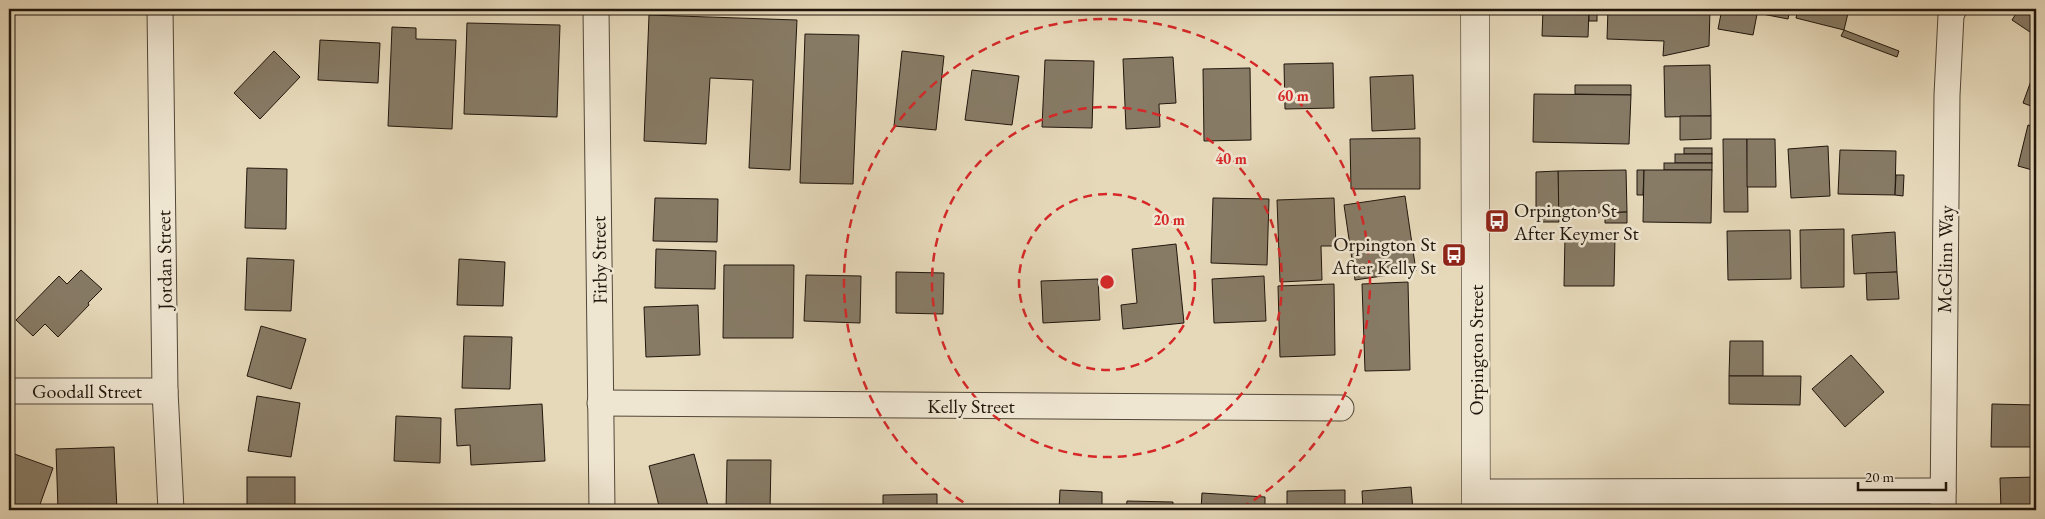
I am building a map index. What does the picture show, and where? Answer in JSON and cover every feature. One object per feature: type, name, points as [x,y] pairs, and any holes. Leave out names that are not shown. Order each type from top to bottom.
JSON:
[{"type":"street","name":"Jordan Street","points":[[160,9],[165,392],[171,510]]},
{"type":"street","name":"Firby Street","points":[[596,9],[602,510]]},
{"type":"street","name":"Orpington Street","points":[[1475,9],[1476,501]]},
{"type":"street","name":"McGlinn Way","points":[[1943,501],[1947,95],[1951,15],[1954,9]]},
{"type":"street","name":"Goodall Street","points":[[9,391],[165,392]]},
{"type":"street","name":"Kelly Street","points":[[600,403],[1341,408]]},
{"type":"street","points":[[1476,501],[1943,501]]},
{"type":"building","points":[[1543,9],[1589,9],[1588,37],[1542,36]]},
{"type":"building","points":[[1589,9],[1597,9],[1597,21],[1589,21]]},
{"type":"building","points":[[1608,9],[1710,9],[1709,46],[1663,56],[1664,41],[1607,39]]},
{"type":"building","points":[[1722,9],[1758,9],[1753,35],[1718,29]]},
{"type":"building","points":[[1758,9],[1790,9],[1788,19],[1757,13]]},
{"type":"building","points":[[1798,9],[1849,9],[1844,30],[1796,18]]},
{"type":"building","points":[[2019,9],[2036,9],[2036,36],[2012,20]]},
{"type":"building","points":[[649,15],[797,20],[790,170],[749,168],[753,80],[710,78],[706,144],[644,141]]},
{"type":"building","points":[[467,23],[560,25],[557,117],[464,114]]},
{"type":"building","points":[[392,27],[416,28],[416,39],[456,40],[452,129],[388,126]]},
{"type":"building","points":[[1844,30],[1899,51],[1897,57],[1841,36]]},
{"type":"building","points":[[805,34],[859,35],[853,184],[800,183]]},
{"type":"building","points":[[320,40],[380,43],[378,83],[318,80]]},
{"type":"building","points":[[274,51],[300,77],[260,119],[234,93]]},
{"type":"building","points":[[902,51],[944,56],[936,130],[894,126]]},
{"type":"building","points":[[1173,57],[1176,103],[1159,104],[1160,127],[1126,129],[1123,59]]},
{"type":"building","points":[[1045,60],[1094,61],[1092,128],[1042,127]]},
{"type":"building","points":[[1333,63],[1334,108],[1285,109],[1284,64]]},
{"type":"building","points":[[1710,65],[1711,116],[1665,117],[1664,66]]},
{"type":"building","points":[[2036,67],[2036,108],[2023,103]]},
{"type":"building","points":[[1250,68],[1251,140],[1204,141],[1203,69]]},
{"type":"building","points":[[972,70],[1019,76],[1012,125],[965,120]]},
{"type":"building","points":[[1413,75],[1415,129],[1372,131],[1370,77]]},
{"type":"building","points":[[1575,85],[1631,85],[1631,95],[1575,94]]},
{"type":"building","points":[[1534,94],[1631,95],[1629,144],[1533,142]]},
{"type":"building","points":[[1680,116],[1711,116],[1711,139],[1680,140]]},
{"type":"building","points":[[2028,125],[2036,127],[2036,171],[2018,166]]},
{"type":"building","points":[[1420,138],[1420,189],[1351,189],[1350,139]]},
{"type":"building","points":[[1723,139],[1747,139],[1748,212],[1724,212]]},
{"type":"building","points":[[1747,139],[1775,139],[1776,187],[1747,187]]},
{"type":"building","points":[[1828,146],[1830,196],[1791,198],[1788,149]]},
{"type":"building","points":[[1684,148],[1712,148],[1712,154],[1684,154]]},
{"type":"building","points":[[1840,150],[1896,151],[1895,195],[1838,194]]},
{"type":"building","points":[[1675,154],[1712,154],[1712,163],[1675,163]]},
{"type":"building","points":[[1664,163],[1712,163],[1712,170],[1664,170]]},
{"type":"building","points":[[247,168],[287,169],[286,229],[245,228]]},
{"type":"building","points":[[1626,170],[1627,212],[1558,214],[1558,171]]},
{"type":"building","points":[[1637,170],[1644,170],[1643,195],[1637,195]]},
{"type":"building","points":[[1644,170],[1712,170],[1711,223],[1643,222]]},
{"type":"building","points":[[1558,171],[1559,222],[1536,222],[1536,172]]},
{"type":"building","points":[[1896,175],[1904,175],[1903,196],[1895,195]]},
{"type":"building","points":[[1405,196],[1416,271],[1355,280],[1344,205]]},
{"type":"building","points":[[655,198],[718,199],[717,242],[653,241]]},
{"type":"building","points":[[1213,198],[1269,199],[1267,265],[1211,263]]},
{"type":"building","points":[[1334,198],[1336,246],[1321,246],[1322,280],[1280,282],[1277,200]]},
{"type":"building","points":[[2031,204],[2036,204],[2036,257],[2033,257]]},
{"type":"building","points":[[1627,212],[1627,223],[1605,223],[1605,213]]},
{"type":"building","points":[[1844,229],[1844,287],[1801,288],[1800,230]]},
{"type":"building","points":[[1790,230],[1791,279],[1728,280],[1727,231]]},
{"type":"building","points":[[1895,232],[1897,272],[1854,274],[1852,235]]},
{"type":"building","points":[[1565,236],[1615,236],[1614,286],[1564,286]]},
{"type":"building","points":[[1176,244],[1184,323],[1123,329],[1121,305],[1137,303],[1132,249]]},
{"type":"building","points":[[656,249],[716,251],[715,289],[655,288]]},
{"type":"building","points":[[247,258],[294,260],[291,311],[245,310]]},
{"type":"building","points":[[459,259],[505,262],[503,306],[457,305]]},
{"type":"building","points":[[724,265],[794,265],[793,338],[723,338]]},
{"type":"building","points":[[81,270],[102,289],[58,337],[45,324],[33,336],[16,320],[59,276],[67,284]]},
{"type":"building","points":[[896,272],[944,273],[943,314],[896,313]]},
{"type":"building","points":[[1897,272],[1899,299],[1867,300],[1866,273]]},
{"type":"building","points":[[806,275],[861,276],[860,323],[804,321]]},
{"type":"building","points":[[1264,276],[1266,321],[1214,323],[1212,279]]},
{"type":"building","points":[[1098,279],[1100,320],[1043,323],[1041,281]]},
{"type":"building","points":[[1408,282],[1410,370],[1365,371],[1362,284]]},
{"type":"building","points":[[1334,284],[1335,355],[1280,357],[1278,286]]},
{"type":"building","points":[[698,305],[700,355],[646,357],[644,307]]},
{"type":"building","points":[[261,326],[306,339],[291,389],[247,376]]},
{"type":"building","points":[[464,336],[512,337],[510,389],[462,388]]},
{"type":"building","points":[[1730,341],[1763,341],[1763,376],[1729,376]]},
{"type":"building","points":[[1851,355],[1884,392],[1845,427],[1812,389]]},
{"type":"building","points":[[1729,376],[1801,376],[1800,405],[1729,404]]},
{"type":"building","points":[[257,396],[300,403],[291,457],[248,451]]},
{"type":"building","points":[[542,404],[545,461],[471,465],[470,445],[457,446],[455,409]]},
{"type":"building","points":[[1992,404],[2036,405],[2036,447],[1991,447]]},
{"type":"building","points":[[396,416],[441,418],[440,463],[394,461]]},
{"type":"building","points":[[114,447],[117,510],[58,510],[56,449]]},
{"type":"building","points":[[9,452],[53,468],[38,510],[9,510]]},
{"type":"building","points":[[694,454],[708,506],[693,510],[660,510],[649,466]]},
{"type":"building","points":[[727,460],[771,460],[770,510],[726,510]]},
{"type":"building","points":[[247,477],[295,477],[295,510],[247,510]]},
{"type":"building","points":[[2036,477],[2036,510],[2001,510],[2000,478]]},
{"type":"building","points":[[1411,487],[1413,510],[1363,510],[1362,491]]},
{"type":"building","points":[[1060,490],[1102,492],[1102,510],[1059,510]]},
{"type":"building","points":[[1345,490],[1345,510],[1287,510],[1287,491]]},
{"type":"building","points":[[1202,493],[1265,497],[1265,510],[1201,510]]},
{"type":"building","points":[[937,494],[937,510],[883,510],[883,495]]},
{"type":"building","points":[[1127,501],[1173,502],[1173,510],[1126,510]]},
{"type":"place","name":"Orpington St After Keymer St","points":[[1497,221]]},
{"type":"place","name":"Orpington St After Kelly St","points":[[1454,255]]}]
